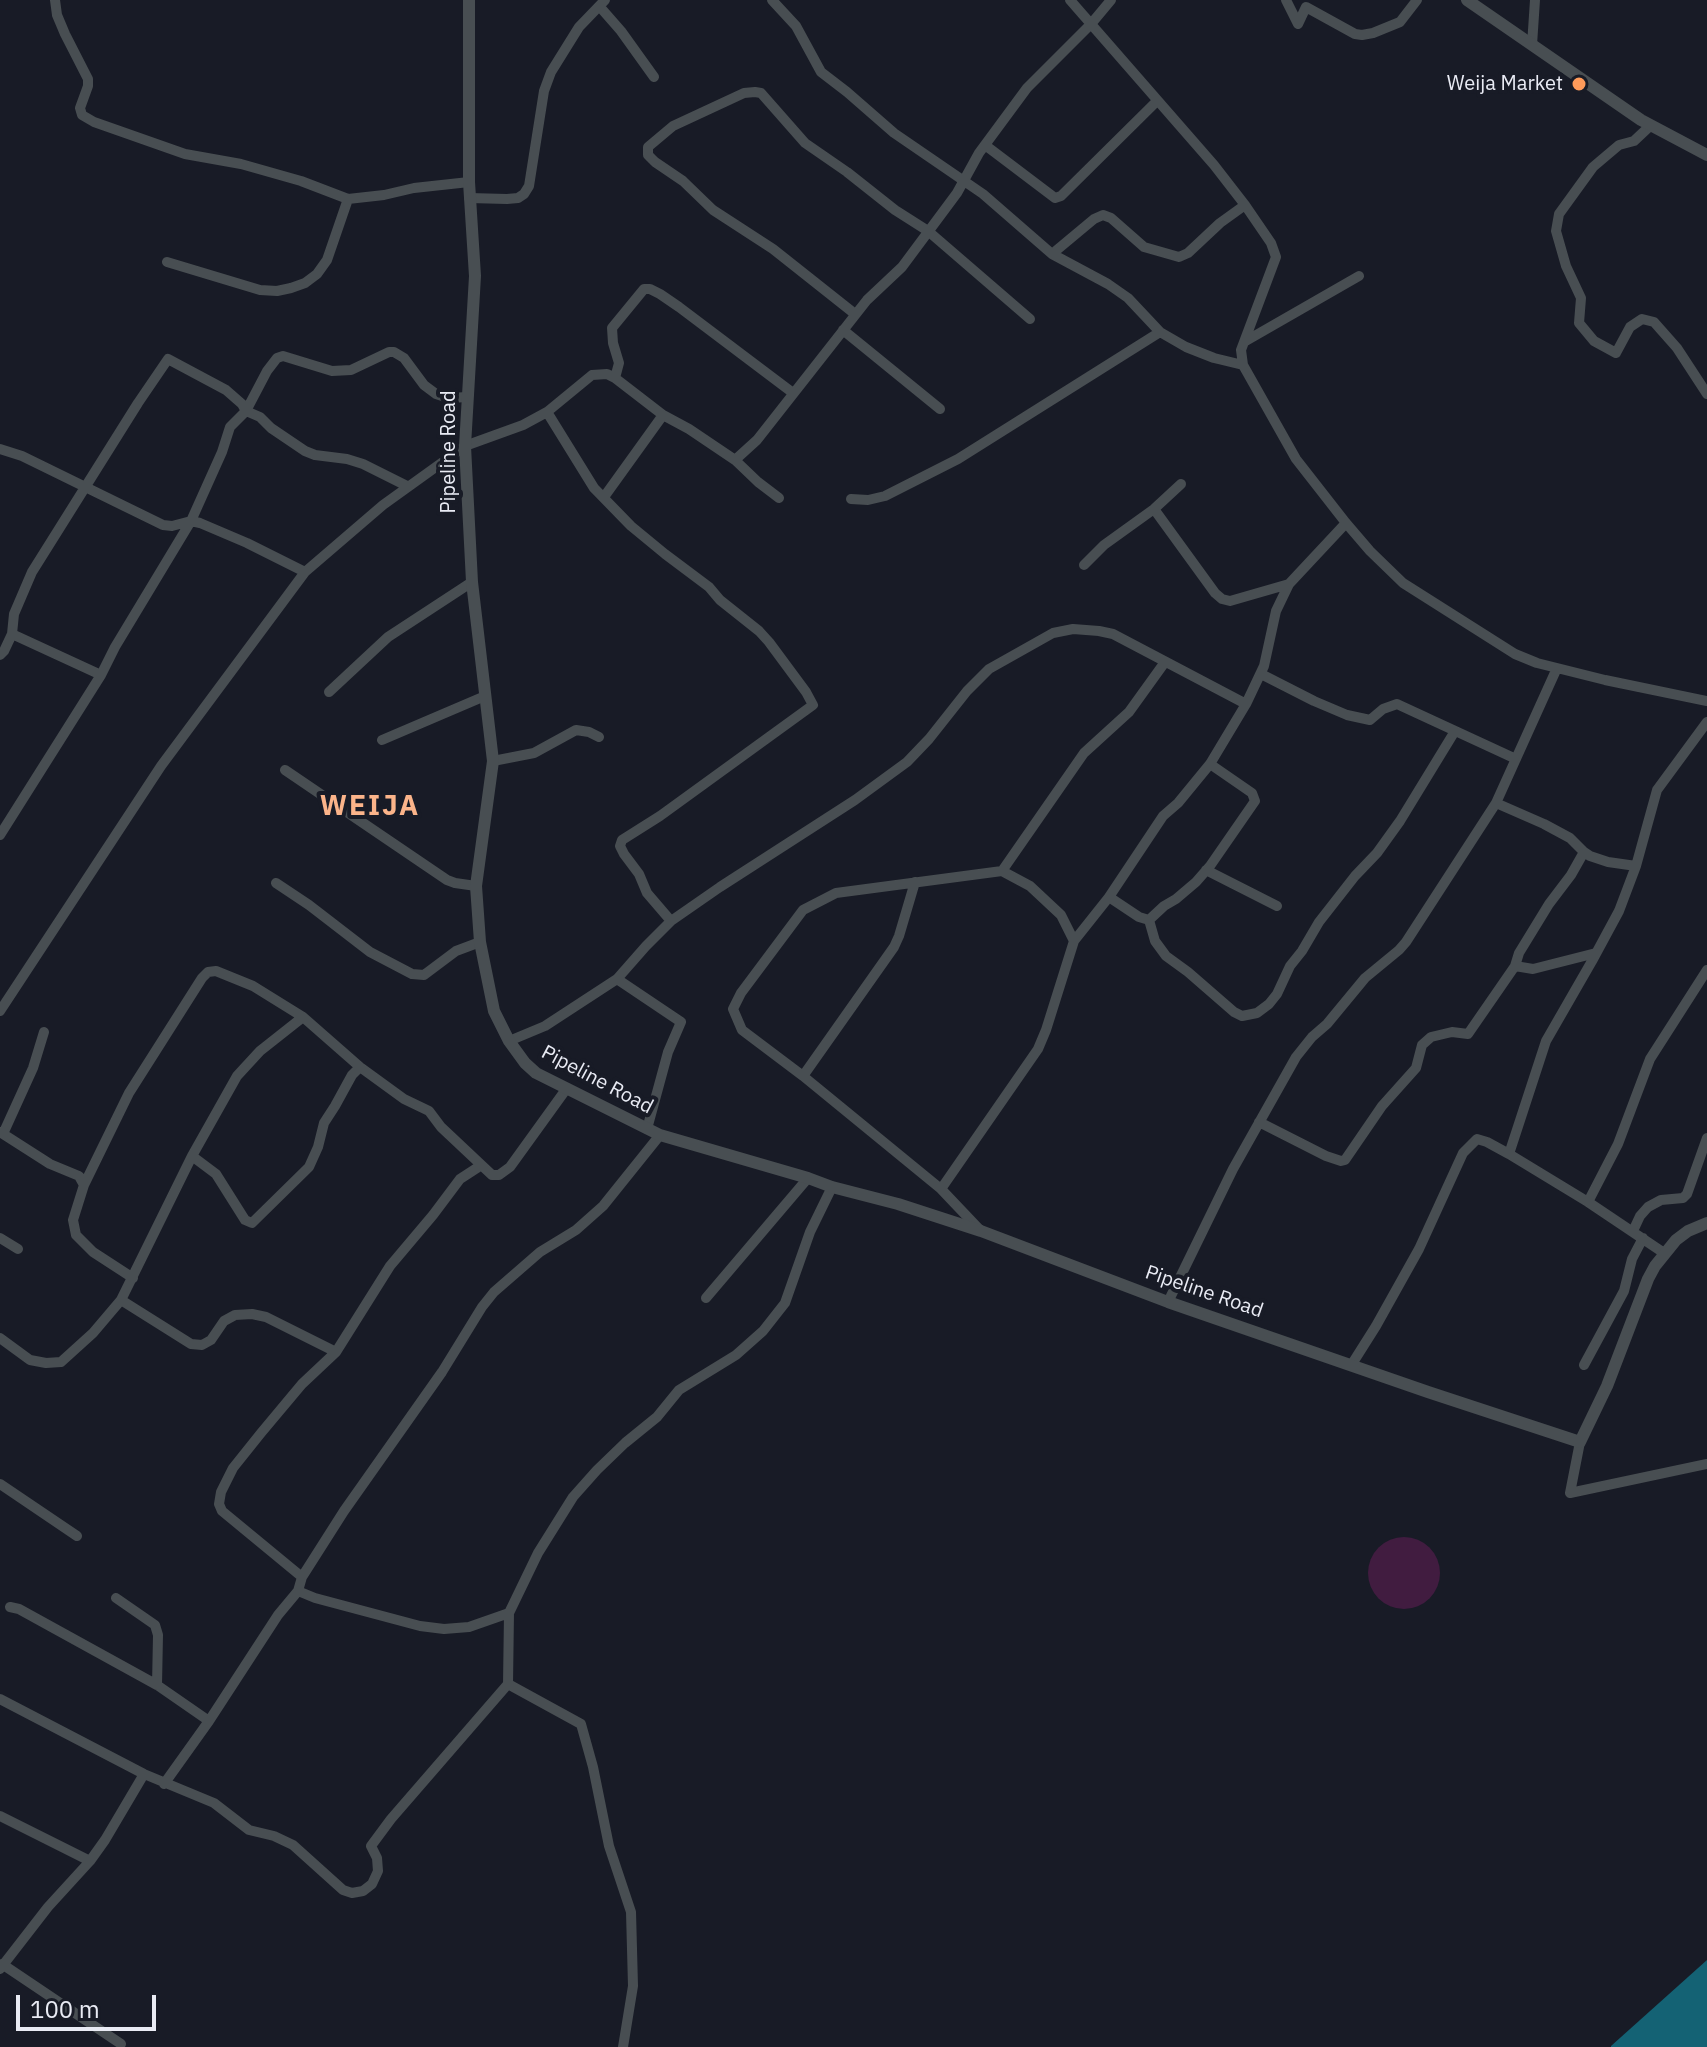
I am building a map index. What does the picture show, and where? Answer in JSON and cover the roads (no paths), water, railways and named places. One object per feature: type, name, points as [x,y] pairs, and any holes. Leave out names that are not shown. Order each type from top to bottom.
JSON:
[{"type":"street","points":[[55,0],[57,15],[88,79],[80,108],[82,115],[94,122],[185,154],[241,164],[301,181],[348,199],[469,182]]},
{"type":"street","name":"Pipeline Road","points":[[469,0],[469,198],[475,276],[465,446],[472,582],[493,761],[476,886],[480,942],[494,1011],[509,1041],[525,1063],[536,1073],[660,1135],[981,1231],[1168,1302],[1580,1442]]},
{"type":"street","points":[[772,0],[796,26],[821,72],[894,133],[983,194],[1052,254],[1108,284],[1138,308],[1160,332],[1186,347],[1243,365]]},
{"type":"street","points":[[1070,0],[1214,165],[1271,243],[1276,257],[1241,350],[1243,365],[1296,459],[1346,523],[1403,583],[1515,654],[1605,680],[1707,701]]},
{"type":"street","points":[[735,460],[757,440],[867,300],[902,267],[957,193],[985,145],[1027,88],[1111,0]]},
{"type":"street","points":[[1286,0],[1298,24],[1306,7],[1362,35],[1400,22],[1417,0]]},
{"type":"street","points":[[1467,0],[1651,125],[1707,155]]},
{"type":"street","points":[[1532,45],[1535,0]]},
{"type":"street","points":[[469,198],[507,199],[524,194],[529,186],[544,91],[551,72],[579,27],[602,3],[654,77]]},
{"type":"street","points":[[855,314],[773,249],[713,210],[683,181],[648,155],[648,147],[673,126],[744,93],[761,93],[805,143],[928,231],[1030,319]]},
{"type":"street","points":[[985,145],[1055,198],[1061,196],[1157,101]]},
{"type":"street","points":[[1651,125],[1634,141],[1619,145],[1593,167],[1559,214],[1556,231],[1566,266],[1581,298],[1579,323],[1594,341],[1616,353],[1630,327],[1642,319],[1654,322],[1677,348],[1707,394]]},
{"type":"street","points":[[167,262],[260,290],[277,291],[305,283],[317,274],[327,260],[348,199]]},
{"type":"street","points":[[1052,254],[1103,215],[1111,218],[1144,247],[1179,257],[1188,253],[1245,205]]},
{"type":"street","points":[[1244,342],[1359,276]]},
{"type":"street","points":[[615,378],[619,363],[612,328],[644,289],[650,289],[679,307],[793,393]]},
{"type":"street","points":[[843,330],[940,409]]},
{"type":"street","points":[[851,499],[868,500],[885,496],[958,459],[1160,332]]},
{"type":"street","points":[[0,835],[101,675],[191,521],[230,427],[246,411],[267,371],[280,357],[332,371],[351,370],[394,352],[404,358],[424,385],[436,394],[448,398],[468,397]]},
{"type":"street","points":[[0,655],[12,634],[14,614],[32,572],[168,359],[226,390],[246,411],[260,417],[305,451],[363,464],[407,486]]},
{"type":"street","points":[[0,1011],[161,766],[305,572],[407,486],[465,446],[523,425],[547,412],[592,375],[607,374],[663,415],[735,460],[779,498]]},
{"type":"street","points":[[547,412],[594,488],[631,526],[709,587],[769,642],[813,705],[673,807],[622,840],[620,846],[639,874],[647,893],[671,921]]},
{"type":"street","points":[[604,497],[663,415]]},
{"type":"street","points":[[0,449],[22,456],[163,525],[191,521],[247,543],[305,572]]},
{"type":"street","points":[[1084,565],[1104,545],[1154,509],[1181,484]]},
{"type":"street","points":[[1154,509],[1222,599],[1230,601],[1289,584]]},
{"type":"street","points":[[941,1189],[1038,1049],[1074,941],[1109,897],[1163,816],[1178,803],[1210,764],[1246,704],[1261,674],[1276,611],[1289,584],[1346,523]]},
{"type":"street","points":[[329,692],[388,637],[472,582]]},
{"type":"street","points":[[509,1041],[545,1026],[617,979],[671,921],[855,800],[907,762],[989,669],[1053,633],[1073,629],[1113,634],[1246,704]]},
{"type":"street","points":[[12,634],[101,675]]},
{"type":"street","points":[[1002,871],[1084,753],[1129,712],[1165,662]]},
{"type":"street","points":[[1168,1302],[1233,1169],[1303,1047],[1327,1024],[1365,978],[1406,942],[1496,803],[1557,668]]},
{"type":"street","points":[[1261,674],[1347,715],[1370,720],[1383,709],[1397,704],[1516,759]]},
{"type":"street","points":[[382,740],[485,696]]},
{"type":"street","points":[[1509,1154],[1546,1041],[1619,911],[1636,866],[1657,790],[1707,722]]},
{"type":"street","points":[[493,761],[534,753],[576,730],[599,737]]},
{"type":"street","points":[[1149,920],[1155,941],[1166,956],[1234,1012],[1242,1016],[1257,1013],[1277,994],[1290,966],[1319,922],[1400,821],[1455,731]]},
{"type":"street","points":[[1149,920],[1196,882],[1255,801],[1252,793],[1210,764]]},
{"type":"street","points":[[285,770],[447,880],[476,886]]},
{"type":"street","points":[[1496,803],[1570,838],[1584,852],[1598,859],[1636,866]]},
{"type":"street","points":[[1259,1122],[1326,1156],[1345,1160],[1382,1106],[1416,1068],[1422,1045],[1431,1037],[1452,1032],[1468,1034],[1515,966],[1519,953],[1541,916],[1584,852]]},
{"type":"street","points":[[1206,870],[1277,906]]},
{"type":"street","points":[[981,1231],[941,1189],[742,1030],[733,1009],[741,993],[803,910],[836,893],[1002,871],[1030,886],[1061,915],[1074,941]]},
{"type":"street","points":[[803,1076],[894,947],[915,882]]},
{"type":"street","points":[[276,883],[370,952],[412,974],[424,975],[456,951],[480,942]]},
{"type":"street","points":[[1109,897],[1149,920]]},
{"type":"street","points":[[1515,966],[1533,969],[1596,953]]},
{"type":"street","points":[[1588,1202],[1618,1144],[1650,1059],[1707,970]]},
{"type":"street","points":[[133,1278],[93,1252],[76,1235],[73,1220],[84,1185],[129,1093],[208,972],[216,971],[253,986],[303,1017],[360,1067],[404,1099],[429,1111],[441,1127],[492,1175],[499,1175],[510,1167],[567,1088]]},
{"type":"street","points":[[617,979],[681,1022],[668,1052],[647,1129]]},
{"type":"street","points":[[0,1338],[30,1360],[46,1363],[61,1362],[93,1333],[121,1300],[192,1156],[237,1076],[260,1051],[303,1017]]},
{"type":"street","points":[[44,1032],[33,1068],[1,1133],[50,1164],[79,1176],[84,1185]]},
{"type":"street","points":[[192,1156],[216,1174],[245,1220],[252,1223],[309,1167],[324,1123],[352,1075],[360,1067]]},
{"type":"street","points":[[164,1784],[278,1615],[298,1591],[302,1577],[344,1511],[442,1372],[482,1307],[494,1292],[540,1252],[576,1230],[603,1206],[660,1135]]},
{"type":"street","points":[[1584,1365],[1624,1291],[1640,1216],[1661,1200],[1683,1198],[1687,1194],[1707,1138]]},
{"type":"street","points":[[1352,1364],[1419,1249],[1463,1153],[1477,1139],[1509,1154],[1588,1202],[1664,1253]]},
{"type":"street","points":[[302,1577],[222,1511],[219,1504],[221,1492],[233,1468],[261,1433],[302,1384],[336,1352],[390,1266],[460,1179],[480,1166]]},
{"type":"street","points":[[706,1298],[808,1178]]},
{"type":"street","points":[[0,1699],[164,1784],[214,1803],[249,1830],[293,1845],[343,1890],[352,1893],[363,1891],[372,1884],[378,1871],[377,1858],[371,1846],[508,1684],[509,1613],[538,1553],[573,1497],[625,1443],[657,1417],[679,1390],[736,1355],[763,1331],[785,1303],[810,1232],[832,1187]]},
{"type":"street","points":[[1707,1223],[1688,1231],[1671,1245],[1648,1279],[1607,1386],[1580,1442],[1570,1493],[1707,1464]]},
{"type":"street","points":[[0,1238],[18,1249]]},
{"type":"street","points":[[121,1300],[191,1344],[202,1345],[211,1340],[224,1321],[235,1315],[252,1314],[266,1317],[336,1352]]},
{"type":"street","points":[[0,1484],[77,1536]]},
{"type":"street","points":[[298,1591],[420,1626],[444,1629],[469,1627],[509,1613]]},
{"type":"street","points":[[116,1598],[155,1625],[158,1635],[157,1685]]},
{"type":"street","points":[[10,1607],[19,1609],[157,1685],[209,1721]]},
{"type":"street","points":[[508,1684],[581,1724],[609,1846],[631,1912],[633,1986],[623,2047]]},
{"type":"street","points":[[121,2044],[1,1967],[48,1907],[90,1861],[144,1774]]},
{"type":"street","points":[[0,1817],[90,1861]]},
{"type":"water","points":[[1707,1960],[1707,2047],[1611,2047],[1611,2046]]},
{"type":"place","name":"Weija Market","points":[[1579,84]]},
{"type":"district","name":"WEIJA","points":[[370,807]]}]
